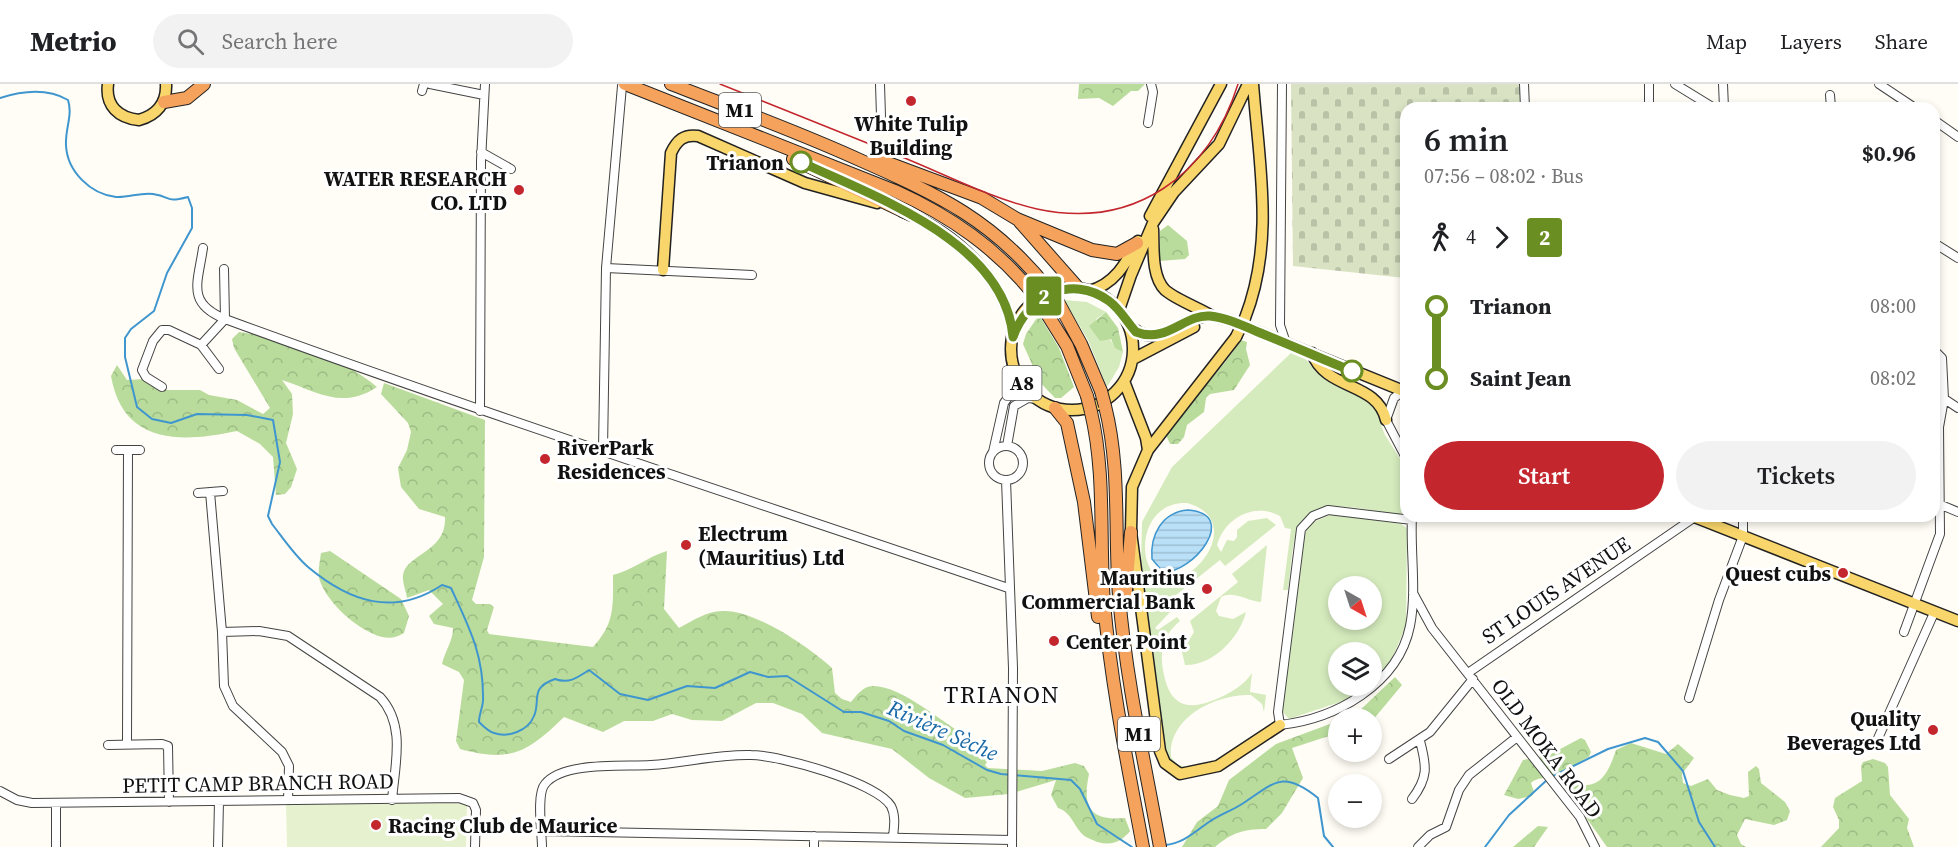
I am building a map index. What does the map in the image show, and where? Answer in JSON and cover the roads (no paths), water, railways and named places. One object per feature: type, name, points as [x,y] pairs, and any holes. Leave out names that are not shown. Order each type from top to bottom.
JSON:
[{"type":"highway","points":[[164,102],[187,98],[204,84]]},
{"type":"highway","name":"M1","points":[[671,84],[816,140],[941,197],[962,209],[1015,251],[1058,302],[1082,344],[1105,406],[1116,474],[1117,565],[1123,634],[1160,847]]},
{"type":"highway","name":"M1","points":[[623,85],[895,190],[932,208],[988,247],[1035,296],[1044,309],[1067,346],[1087,396],[1101,465],[1104,603],[1117,696],[1143,843]]},
{"type":"highway","points":[[726,125],[734,133],[911,215]]},
{"type":"highway","points":[[816,140],[852,149],[982,198],[1017,219],[1101,252],[1117,254],[1137,243]]},
{"type":"highway","points":[[1017,219],[1084,290]]},
{"type":"highway","points":[[1055,408],[1066,423],[1084,502],[1101,639],[1117,696]]},
{"type":"highway","points":[[1123,634],[1131,532]]},
{"type":"main road","points":[[108,84],[107,97],[112,107],[129,119],[149,117],[164,102],[166,84]]},
{"type":"main road","name":"A8","points":[[1119,310],[1151,222],[1221,84]]},
{"type":"main road","name":"A8","points":[[1133,359],[1124,381],[1106,399],[1082,409],[1055,408],[1037,399],[1023,386],[1015,369],[1012,353],[1013,337],[1026,310],[1036,300],[1049,293],[1100,288],[1112,279],[1174,192],[1219,144],[1248,84]]},
{"type":"main road","points":[[1253,84],[1264,221],[1262,262],[1255,292],[1236,336],[1148,450],[1132,487],[1131,532],[1160,751],[1165,763],[1175,772],[1186,774],[1218,766],[1280,725]]},
{"type":"main road","points":[[663,270],[671,153],[675,143],[691,135],[805,183],[911,215],[942,233],[984,271],[1007,308],[1013,337]]},
{"type":"main road","points":[[1151,222],[1154,257],[1159,279],[1166,290],[1214,317],[1312,353],[1400,390]]},
{"type":"main road","points":[[1084,290],[1106,298],[1119,310],[1136,332],[1152,336],[1204,316],[1214,317]]},
{"type":"main road","points":[[1126,320],[1133,344],[1133,359],[1214,317]]},
{"type":"main road","points":[[1312,353],[1322,372],[1378,400],[1386,420]]},
{"type":"main road","points":[[1124,381],[1146,438],[1148,450]]},
{"type":"main road","points":[[1706,522],[1958,621]]},
{"type":"street","points":[[430,84],[484,94]]},
{"type":"street","points":[[480,411],[481,152],[485,84]]},
{"type":"street","points":[[880,84],[881,116]]},
{"type":"street","points":[[1148,123],[1153,92],[1151,84]]},
{"type":"street","points":[[1282,84],[1280,325],[1286,344]]},
{"type":"street","points":[[1524,84],[1525,102]]},
{"type":"street","points":[[1649,84],[1649,102]]},
{"type":"street","points":[[1676,84],[1704,102]]},
{"type":"street","points":[[1723,84],[1724,102]]},
{"type":"street","points":[[1879,84],[1906,102]]},
{"type":"street","points":[[603,449],[606,268],[623,85]]},
{"type":"street","points":[[1830,94],[1831,102]]},
{"type":"street","points":[[1940,124],[1958,137]]},
{"type":"street","points":[[481,152],[511,168]]},
{"type":"street","points":[[1940,247],[1958,258]]},
{"type":"street","points":[[203,248],[198,299],[205,309],[225,319],[480,411],[603,449],[1008,588]]},
{"type":"street","points":[[606,268],[752,275]]},
{"type":"street","points":[[201,345],[225,319],[224,269]]},
{"type":"street","points":[[162,387],[146,377],[142,370],[157,333],[169,330],[201,345],[219,369]]},
{"type":"street","points":[[1940,356],[1942,358],[1944,399],[1940,412]]},
{"type":"street","points":[[993,452],[1007,446],[1017,450],[1023,464],[1016,477],[1006,480],[997,478],[991,472],[989,464],[1000,415],[1016,386],[1015,369]]},
{"type":"street","points":[[1400,394],[1394,398],[1386,420],[1400,447]]},
{"type":"street","points":[[1940,396],[1958,408]]},
{"type":"street","points":[[1007,446],[1014,406],[1028,398],[1037,399]]},
{"type":"street","points":[[117,450],[140,450]]},
{"type":"street","points":[[128,450],[128,744]]},
{"type":"street","points":[[542,831],[893,837],[1012,844],[1013,668],[1008,588],[1006,480]]},
{"type":"street","points":[[198,494],[223,491]]},
{"type":"street","points":[[210,492],[225,691],[236,710],[282,752],[289,766],[288,800]]},
{"type":"street","points":[[1940,504],[1958,512]]},
{"type":"street","points":[[1400,517],[1328,510],[1313,516],[1301,529],[1278,712],[1280,725],[1299,723],[1354,700],[1380,681],[1390,669],[1410,626],[1412,522]]},
{"type":"street","name":"ST LOUIS AVENUE","points":[[1389,759],[1420,741],[1444,718],[1470,676],[1686,522]]},
{"type":"street","points":[[1689,698],[1719,600],[1743,536],[1743,522]]},
{"type":"street","points":[[1904,632],[1937,545],[1937,522]]},
{"type":"street","name":"OLD MOKA ROAD","points":[[1412,592],[1432,628],[1587,827],[1594,847]]},
{"type":"street","points":[[1875,745],[1935,613]]},
{"type":"street","points":[[222,632],[269,632],[288,636],[380,697],[390,708],[396,720],[397,750],[392,800]]},
{"type":"street","points":[[1418,847],[1430,835],[1446,827],[1460,789],[1469,775],[1517,737]]},
{"type":"street","points":[[1412,799],[1424,783],[1425,759],[1420,741]]},
{"type":"street","points":[[108,745],[168,746],[170,802]]},
{"type":"street","points":[[543,847],[540,797],[544,784],[553,778],[595,765],[649,765],[749,754],[773,756],[812,766],[879,796],[892,808],[895,820],[893,837]]},
{"type":"street","name":"PETIT CAMP BRANCH ROAD","points":[[0,791],[17,800],[56,803],[459,798],[468,800],[476,810],[475,847]]},
{"type":"street","points":[[218,847],[219,801]]},
{"type":"street","points":[[56,803],[56,847]]},
{"type":"street","points":[[814,836],[814,847]]},
{"type":"water","points":[[1188,510],[1203,514],[1211,522],[1211,532],[1198,554],[1187,564],[1175,570],[1163,572],[1152,559],[1156,533],[1171,515]]},
{"type":"waterway","name":"Rivière Sèche","points":[[0,98],[43,92],[68,100],[70,111],[66,139],[67,155],[75,172],[97,191],[116,197],[139,194],[159,195],[172,199],[188,197],[192,208],[192,228],[167,273],[154,311],[131,329],[125,338],[125,357],[137,407],[152,419],[171,423],[197,414],[247,415],[273,420],[280,462],[268,516],[272,524],[293,552],[308,567],[356,597],[390,603],[407,601],[442,585],[451,588],[478,655],[483,684],[479,722],[488,730],[505,735],[517,732],[527,726],[534,716],[537,695],[542,686],[555,679],[565,681],[573,679],[589,670],[620,694],[648,700],[687,686],[715,688],[750,672],[768,677],[787,676],[844,712],[861,712],[889,721],[904,731],[943,745],[987,770],[1001,774],[1071,780],[1080,789],[1097,824],[1132,847]]},
{"type":"waterway","name":"Rivière Sèche","points":[[1553,776],[1608,749],[1645,738],[1658,742],[1683,771],[1699,822],[1715,847]]},
{"type":"waterway","name":"Rivière Sèche","points":[[1485,847],[1509,815],[1548,779]]},
{"type":"waterway","name":"Rivière Sèche","points":[[1165,845],[1183,839],[1271,785],[1287,782],[1306,789],[1318,798],[1324,836],[1333,847]]},
{"type":"tram line","points":[[720,84],[1001,198],[1037,209],[1072,213],[1105,211],[1136,203],[1163,188],[1188,169],[1208,145],[1225,116],[1238,84]]},
{"type":"place","name":"White Tulip Building","points":[[911,101]]},
{"type":"place","name":"Trianon","points":[[801,162]]},
{"type":"place","name":"WATER RESEARCH CO. LTD","points":[[519,190]]},
{"type":"place","name":"RiverPark Residences","points":[[545,459]]},
{"type":"place","name":"Electrum (Mauritius) Ltd","points":[[686,545]]},
{"type":"place","name":"Quest cubs","points":[[1843,573]]},
{"type":"place","name":"Mauritius Commercial Bank","points":[[1207,589]]},
{"type":"place","name":"Center Point","points":[[1054,641]]},
{"type":"place","name":"Quality Beverages Ltd","points":[[1933,730]]},
{"type":"place","name":"Racing Club de Maurice","points":[[376,825]]},
{"type":"district","name":"TRIANON","points":[[1002,694]]}]
